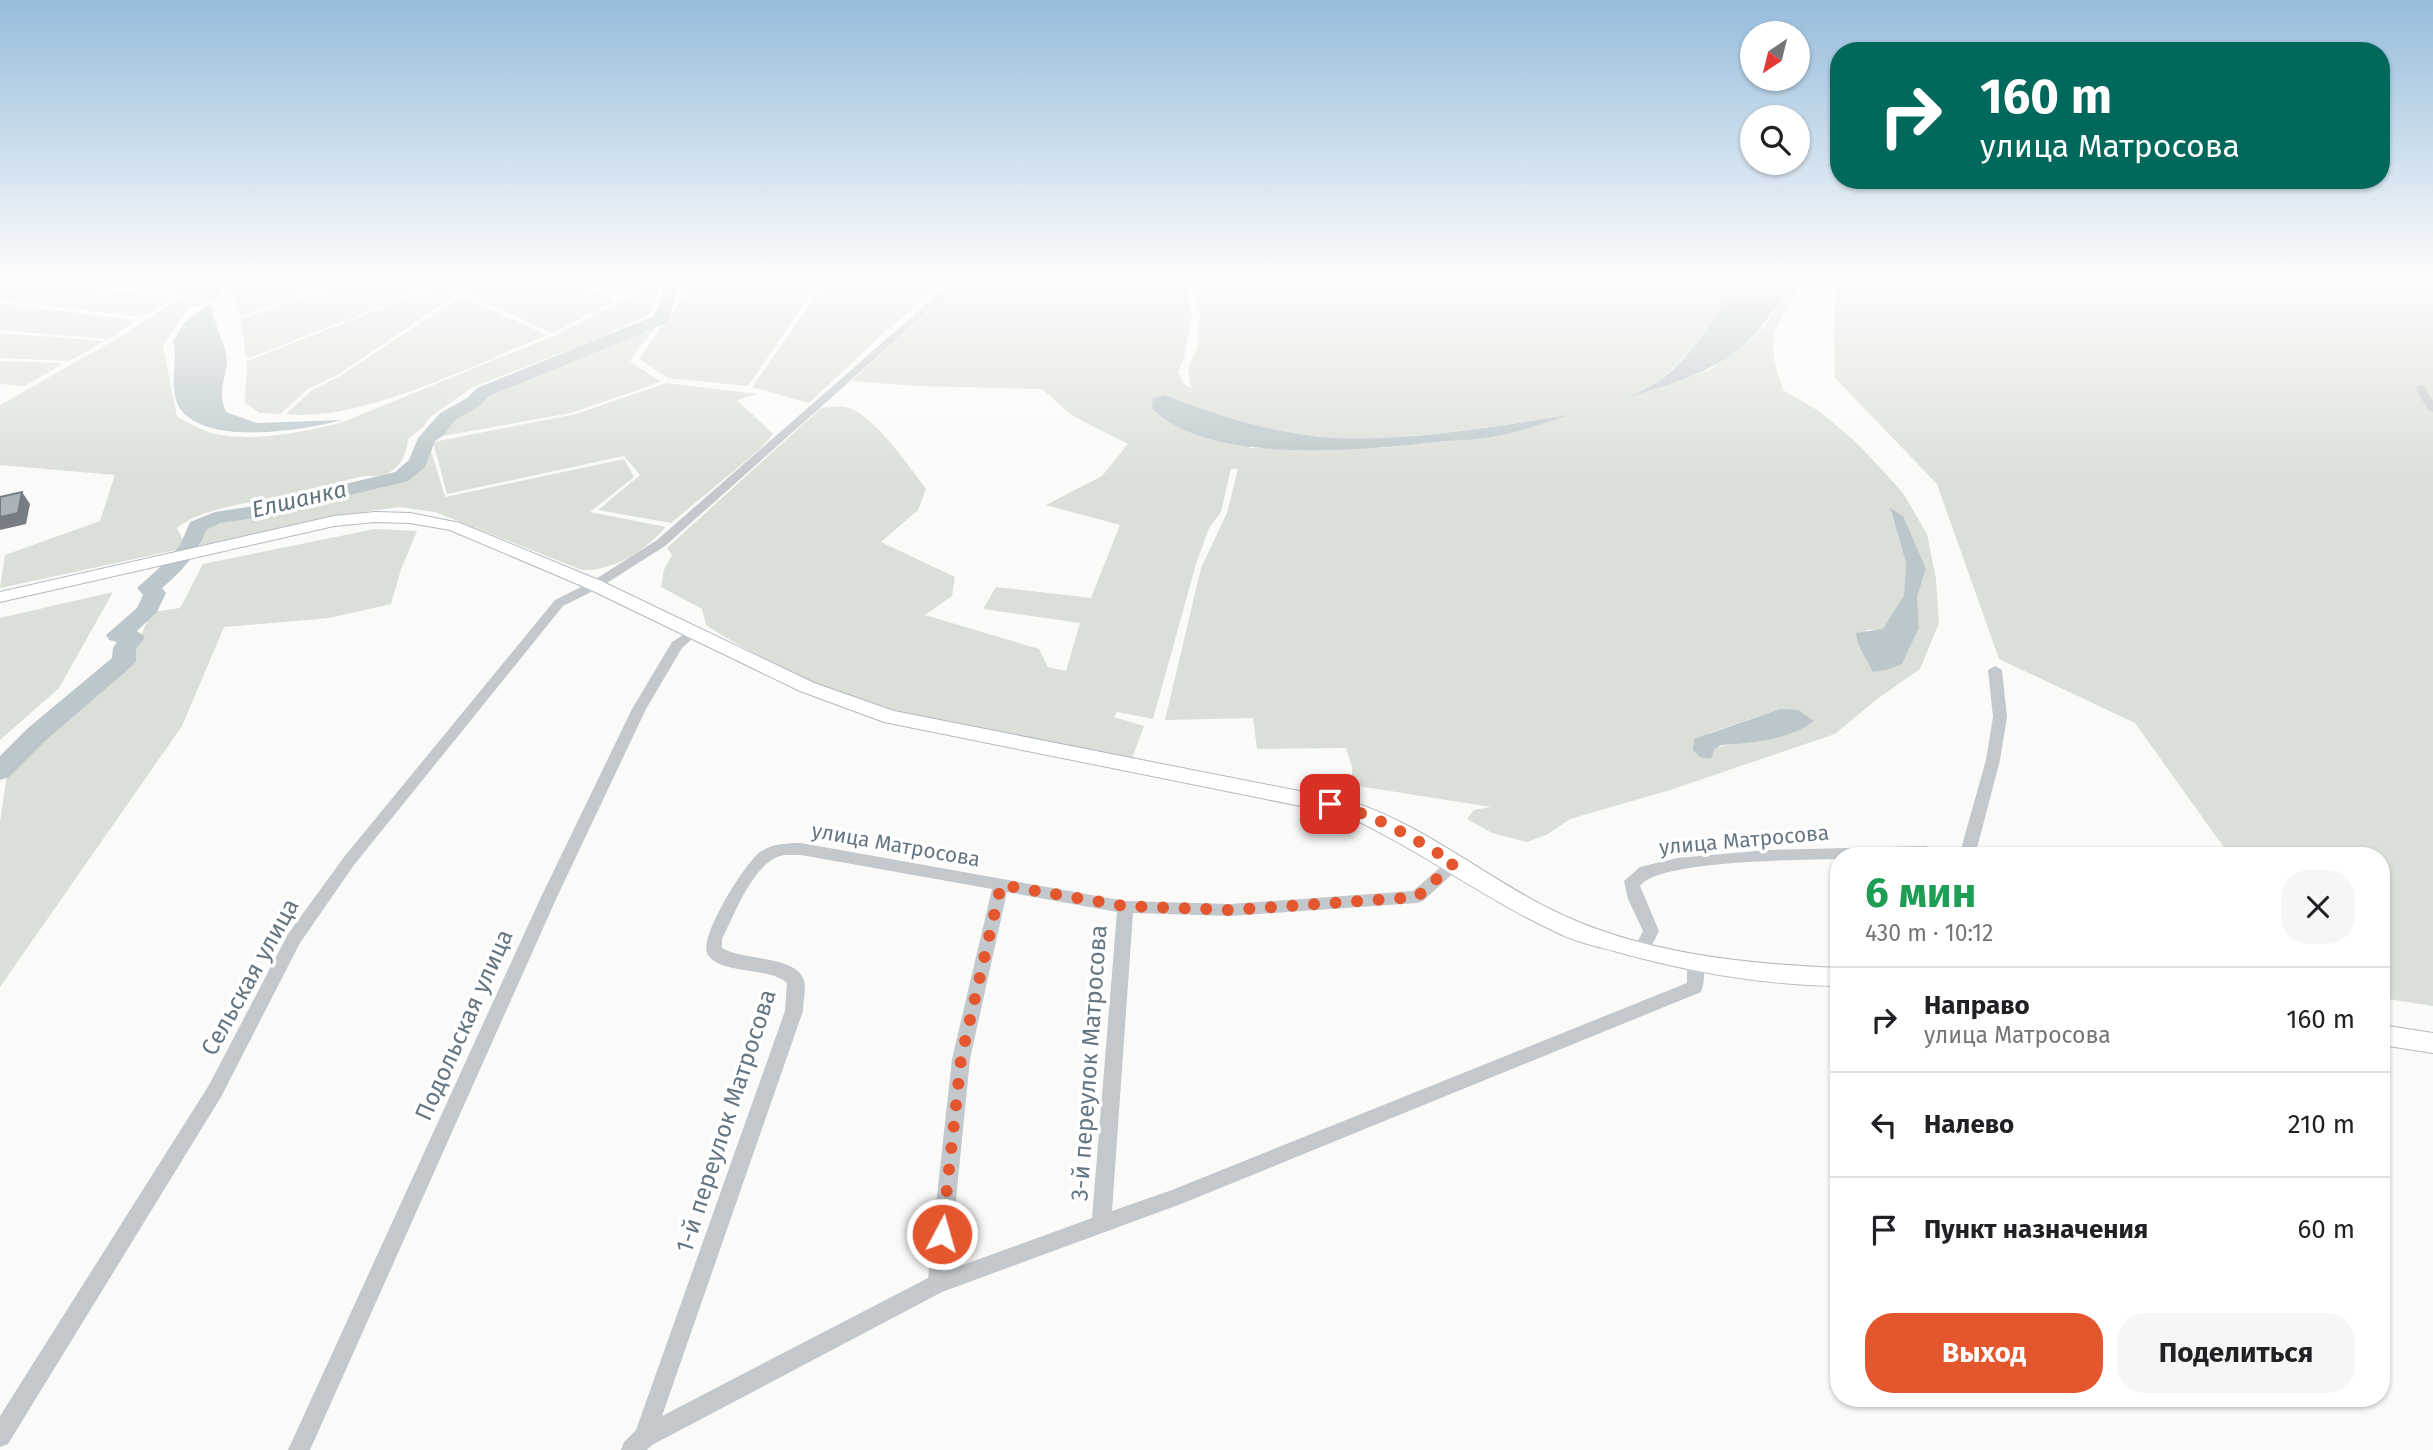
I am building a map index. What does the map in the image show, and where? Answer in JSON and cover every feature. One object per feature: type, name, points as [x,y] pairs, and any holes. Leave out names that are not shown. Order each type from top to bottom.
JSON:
[{"type":"main road","points":[[0,597],[334,522],[374,517],[411,518],[454,526],[595,585],[807,687],[891,717],[1349,808],[1386,824],[1570,929],[1641,950],[1695,962],[1774,975],[1830,977]]},
{"type":"main road","points":[[2390,1036],[2433,1043]]},
{"type":"street","name":"Сельская улица","points":[[0,1436],[215,1091],[294,939],[349,861],[559,603],[595,585],[662,543],[883,348]]},
{"type":"street","points":[[2420,388],[2433,409]]},
{"type":"street","name":"Подольская улица","points":[[299,1450],[549,897],[639,709],[677,645],[694,632]]},
{"type":"street","points":[[1969,847],[1993,760],[2000,717],[1995,670]]},
{"type":"street","name":"улица Матросова","points":[[776,851],[801,849],[1125,906],[1230,910],[1417,897],[1454,863]]},
{"type":"street","name":"1-й переулок Матросова","points":[[638,1444],[794,1011],[796,980],[788,972],[728,959],[714,951],[713,945],[713,939],[757,863],[776,851]]},
{"type":"street","name":"улица Матросова","points":[[1641,950],[1651,931],[1633,890],[1632,882],[1637,875],[1689,862],[1830,853]]},
{"type":"street","points":[[937,1284],[961,1059],[1001,885]]},
{"type":"street","name":"3-й переулок Матросова","points":[[1101,1224],[1125,906]]},
{"type":"street","points":[[638,1444],[937,1284],[1174,1198],[1695,987],[1695,962]]},
{"type":"shaded area","points":[[0,348],[93,348],[69,361],[0,358]]},
{"type":"shaded area","points":[[101,348],[163,348],[177,417],[208,432],[227,436],[260,437],[295,433],[343,422],[525,348],[575,348],[473,387],[430,417],[424,426],[408,439],[402,460],[386,474],[359,477],[202,515],[177,528],[182,538],[181,549],[0,588],[5,555],[100,521],[115,475],[0,465],[0,405]]},
{"type":"shaded area","points":[[175,348],[224,348],[227,361],[222,395],[226,412],[257,423],[342,420],[280,431],[230,431],[208,427],[190,418],[178,405],[174,388]]},
{"type":"shaded area","points":[[245,348],[275,348],[246,359]]},
{"type":"shaded area","points":[[281,348],[378,348],[337,375],[308,389],[280,414],[260,413],[245,403],[247,361]]},
{"type":"shaded area","points":[[383,348],[517,348],[453,375],[382,400],[315,414],[286,414],[311,391],[342,375]]},
{"type":"shaded area","points":[[588,348],[640,348],[630,361],[661,382],[571,413],[420,440],[482,390]]},
{"type":"shaded area","points":[[647,348],[774,348],[748,386],[668,378],[639,359]]},
{"type":"shaded area","points":[[780,348],[868,348],[809,403],[752,387]]},
{"type":"shaded area","points":[[888,348],[1186,348],[1178,372],[1184,384],[1191,388],[1188,369],[1197,348],[1692,348],[1660,380],[1633,396],[1712,369],[1740,348],[1773,348],[1783,390],[1822,413],[1860,446],[1903,493],[1927,534],[1936,579],[1939,623],[1920,669],[1877,699],[1835,734],[1670,790],[1570,819],[1548,834],[1527,842],[1492,833],[1467,819],[1474,810],[1491,807],[1352,785],[1352,767],[1346,748],[1257,749],[1253,718],[1165,720],[1201,568],[1227,513],[1238,469],[1231,469],[1221,512],[1209,528],[1196,564],[1153,719],[1117,712],[1114,717],[1144,726],[1132,758],[934,719],[854,698],[777,666],[753,653],[706,625],[702,609],[661,587],[664,570],[672,555],[667,548],[821,408],[849,408],[870,421],[926,489],[918,510],[881,542],[955,577],[952,596],[925,615],[1039,649],[1048,667],[1066,671],[1080,623],[983,609],[996,587],[1091,598],[1120,525],[1046,505],[1102,476],[1128,444],[1073,416],[1042,389],[918,386],[851,381]],"holes":[[[1165,395],[1206,410],[1292,433],[1335,438],[1421,435],[1563,416],[1497,436],[1382,448],[1251,448]],[[1890,510],[1926,569],[1917,597],[1919,628],[1902,664],[1873,671],[1866,630],[1883,630],[1904,595],[1906,563]],[[1780,709],[1814,721],[1782,736],[1725,745],[1714,750],[1709,733]]]},
{"type":"shaded area","points":[[1692,348],[1740,348],[1703,371],[1627,398],[1667,375]]},
{"type":"shaded area","points":[[1834,348],[2433,348],[2433,1006],[2390,999],[2390,847],[2224,847],[2135,723],[1999,659],[1937,484],[1835,378]]},
{"type":"shaded area","points":[[0,361],[64,363],[25,386],[0,384]]},
{"type":"shaded area","points":[[666,383],[757,394],[737,400],[773,434],[759,450],[671,523],[598,510],[640,475],[624,456],[447,494],[433,442],[576,414]]},
{"type":"shaded area","points":[[1165,395],[1248,423],[1292,433],[1335,438],[1423,435],[1569,415],[1515,432],[1482,438],[1370,448],[1288,450],[1209,439],[1177,426],[1152,408],[1153,398]]},
{"type":"shaded area","points":[[422,443],[429,444],[445,497],[624,459],[634,477],[590,512],[666,527],[628,558],[606,567],[582,570],[435,512],[400,507],[332,516],[200,546],[198,534],[192,525],[202,518],[298,500],[360,482],[380,481],[400,475],[414,460]]},
{"type":"shaded area","points":[[1890,508],[1903,516],[1926,569],[1917,597],[1919,628],[1902,664],[1873,672],[1858,644],[1856,633],[1883,629],[1904,595],[1906,563]]},
{"type":"shaded area","points":[[375,529],[417,531],[401,569],[391,604],[329,618],[224,627],[182,726],[0,987],[0,822],[7,775],[128,661],[152,612],[180,608],[203,564]]},
{"type":"shaded area","points":[[113,592],[59,688],[0,740],[0,618]]},
{"type":"shaded area","points":[[1780,709],[1798,710],[1814,721],[1782,736],[1757,742],[1721,745],[1714,750],[1711,759],[1700,757],[1693,750],[1694,739]]},
{"type":"building","points":[[22,492],[18,513],[0,517],[0,497]]},
{"type":"waterway","name":"Елшанка","points":[[0,771],[37,734],[124,661],[124,648],[134,637],[117,635],[149,608],[155,593],[148,588],[175,566],[190,546],[197,526],[215,518],[254,512],[401,477],[418,463],[427,438],[437,431],[447,417],[473,402],[483,392],[591,348]]},
{"type":"route","points":[[942,1234],[961,1059],[1001,885],[1125,906],[1230,910],[1417,897],[1454,863],[1386,824],[1349,808],[1330,804]]}]
